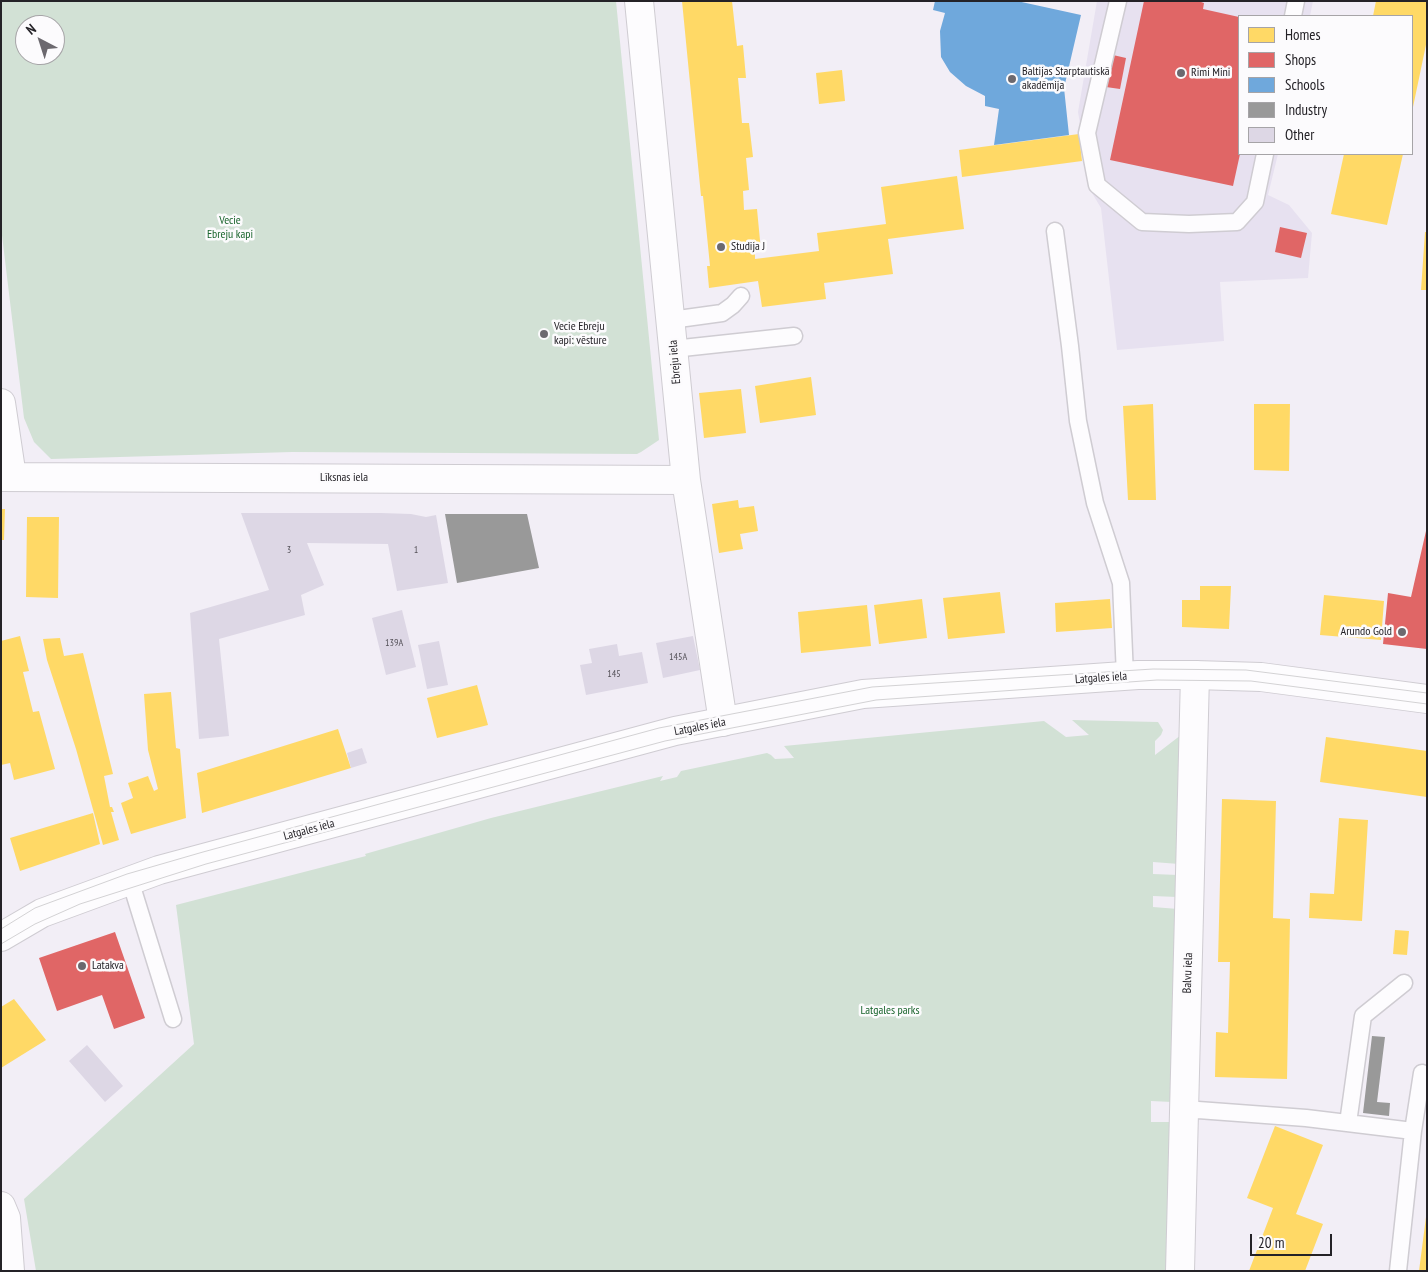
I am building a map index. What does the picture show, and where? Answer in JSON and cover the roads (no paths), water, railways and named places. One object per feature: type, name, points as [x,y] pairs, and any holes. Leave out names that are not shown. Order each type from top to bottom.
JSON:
[{"type":"street","name":"Ebreju iela","points":[[639,1],[686,480],[723,722]]},
{"type":"street","points":[[1,402],[7,477]]},
{"type":"street","name":"Līksnas iela","points":[[7,477],[686,480]]},
{"type":"street","name":"Latgales iela","points":[[1,937],[42,913],[159,870],[675,731],[864,694],[1125,676],[1195,675],[1261,676],[1427,699]]},
{"type":"street","name":"Balvu iela","points":[[1180,1271],[1195,675]]},
{"type":"street","points":[[1,1206],[6,1218],[10,1271]]},
{"type":"lane","points":[[1118,1],[1087,133],[1097,185],[1142,222],[1189,224],[1237,222],[1255,202],[1265,155]]},
{"type":"lane","points":[[1293,15],[1296,1]]},
{"type":"lane","points":[[1055,231],[1078,421],[1095,503],[1121,584],[1125,676]]},
{"type":"lane","points":[[671,320],[722,313],[734,305],[741,296]]},
{"type":"lane","points":[[673,349],[794,336]]},
{"type":"lane","points":[[130,880],[173,1019]]},
{"type":"lane","points":[[1348,1123],[1363,1016],[1404,983]]},
{"type":"lane","points":[[1398,1271],[1422,1073]]},
{"type":"lane","points":[[1184,1112],[1198,1110],[1306,1118],[1414,1131]]},
{"type":"tram line","points":[[1,929],[35,908],[127,874],[203,852],[659,728],[872,687],[1153,669],[1246,670],[1427,693]]},
{"type":"tram line","points":[[1,944],[35,924],[80,904],[206,864],[665,741],[876,700],[1157,680],[1251,681],[1427,704]]},
{"type":"place","name":"Rimi Mini","points":[[1181,73]]},
{"type":"place","name":"Baltijas Starptautiskā akadēmija","points":[[1012,79]]},
{"type":"place","name":"Studija J","points":[[721,247]]},
{"type":"place","name":"Vecie Ebreju kapi: vēsture","points":[[544,334]]},
{"type":"place","name":"Arundo Gold","points":[[1402,632]]},
{"type":"place","name":"Latakva","points":[[82,966]]},
{"type":"park label","name":"Vecie Ebreju kapi","points":[[230,228]]},
{"type":"park label","name":"Latgales parks","points":[[890,1011]]}]
